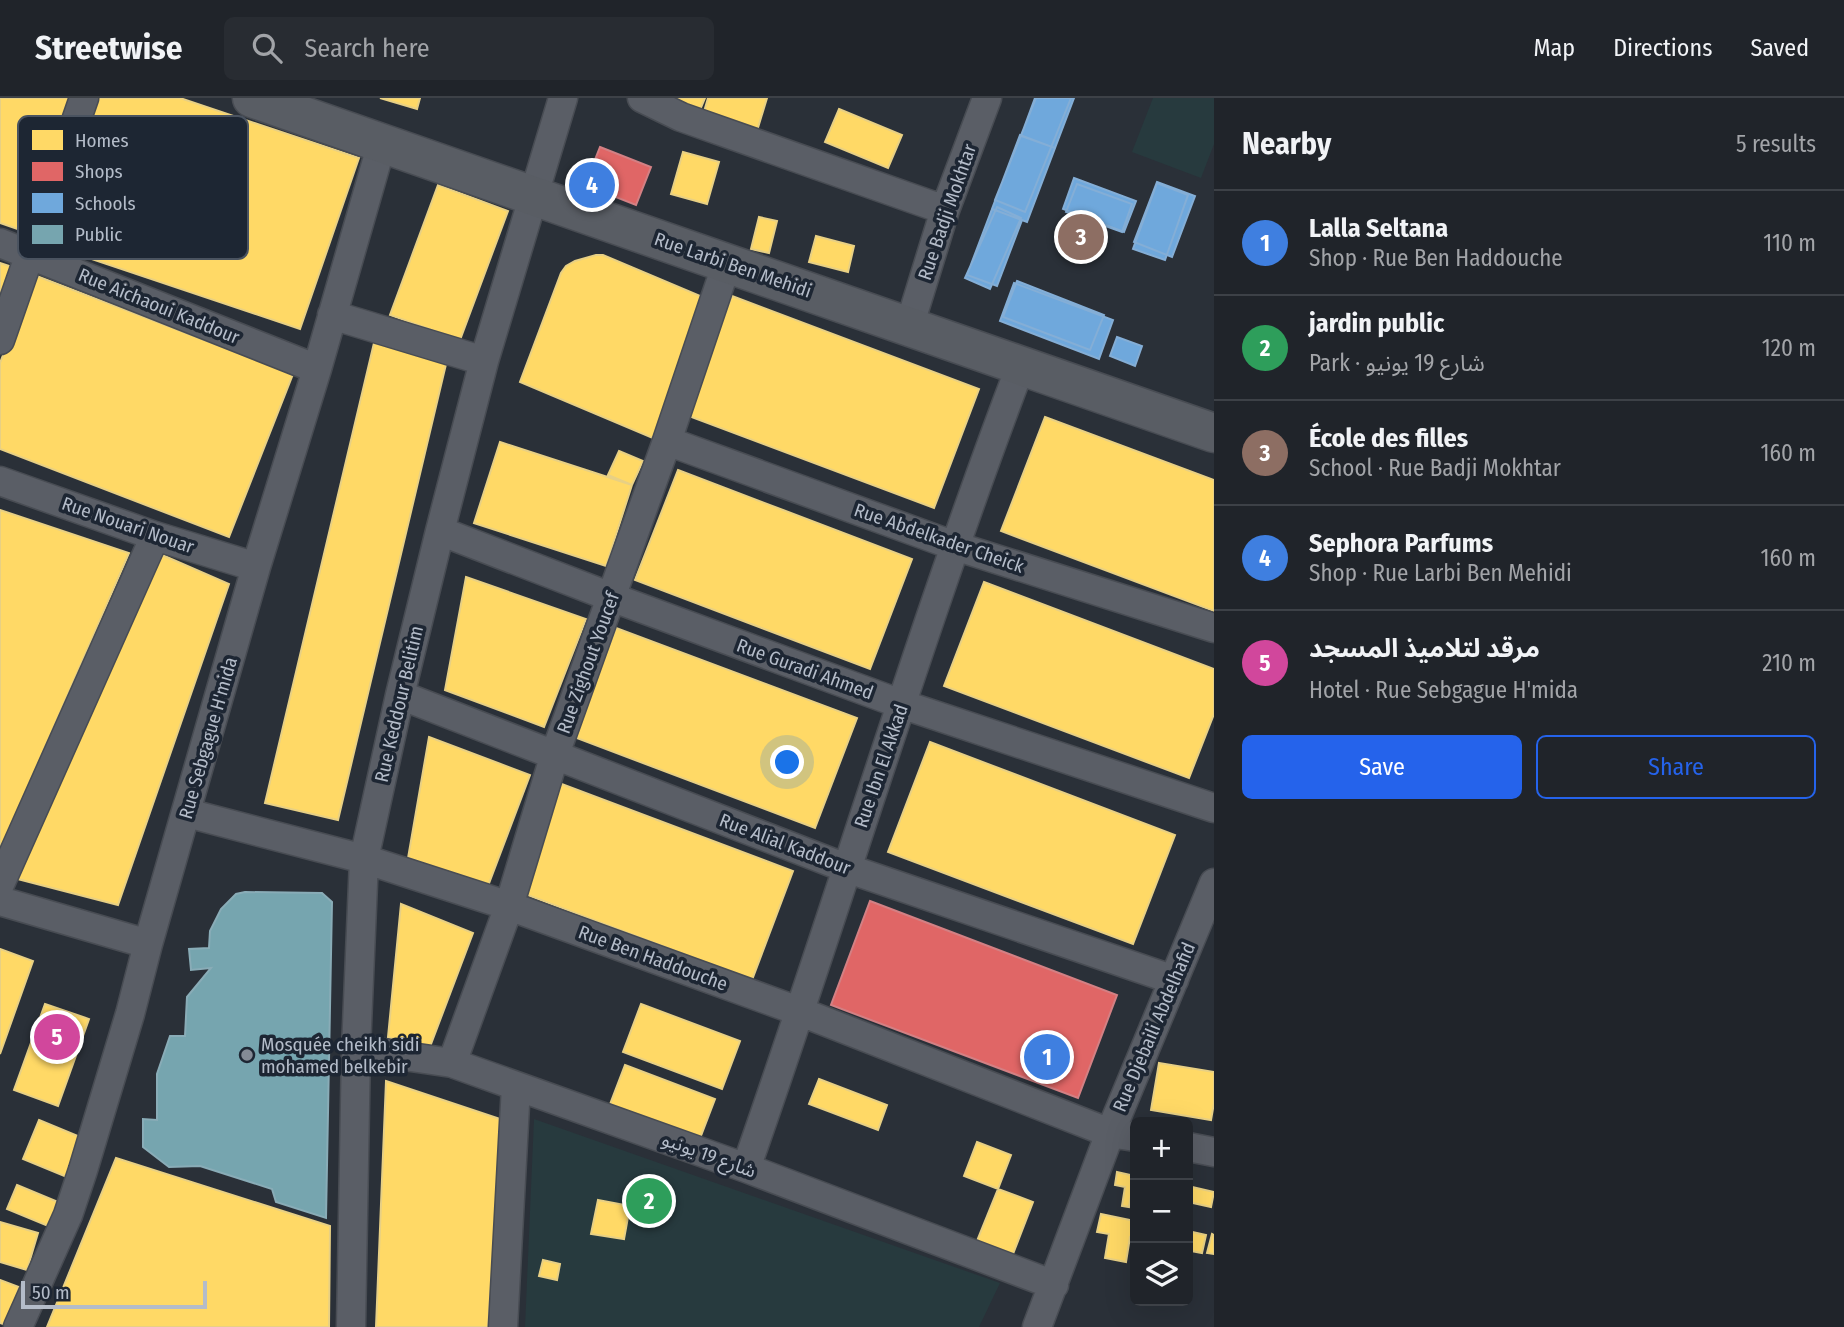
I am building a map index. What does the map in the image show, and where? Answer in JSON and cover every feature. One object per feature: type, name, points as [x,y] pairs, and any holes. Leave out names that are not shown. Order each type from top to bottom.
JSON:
[{"type":"street","points":[[78,116],[84,98]]},
{"type":"street","name":"Rue Larbi Ben Mehidi","points":[[252,98],[331,112],[382,143],[1214,433]]},
{"type":"street","name":"Rue Keddour Belitim","points":[[351,1327],[356,1049],[364,859],[400,695],[484,361],[562,98]]},
{"type":"street","points":[[642,98],[681,117],[945,210]]},
{"type":"street","name":"Rue Badji Mokhtar","points":[[909,327],[945,210],[987,98]]},
{"type":"street","name":"Rue Sebgague H'mida","points":[[18,1327],[68,1215],[83,1170],[382,143]]},
{"type":"street","name":"Rue Aichaoui Kaddour","points":[[0,243],[18,250]]},
{"type":"street","points":[[0,340],[28,259]]},
{"type":"street","name":"Rue Aichaoui Kaddour","points":[[42,259],[317,369]]},
{"type":"street","name":"Rue Zighout Youcef","points":[[452,1063],[509,906],[555,754],[667,441],[727,263]]},
{"type":"street","points":[[332,315],[484,361]]},
{"type":"street","name":"Rue Ibn El Akkad","points":[[746,1168],[801,1012],[846,868],[955,546],[1021,365]]},
{"type":"street","name":"Rue Abdelkader Cheick","points":[[667,441],[955,546],[1214,628]]},
{"type":"street","name":"Rue Nouari Nouar","points":[[0,481],[155,536],[257,567]]},
{"type":"street","name":"Rue Guradi Ahmed","points":[[440,531],[901,704],[1214,808]]},
{"type":"street","points":[[0,884],[155,536]]},
{"type":"street","name":"Rue Alial Kaddour","points":[[400,695],[846,868],[1174,980]]},
{"type":"street","name":"Rue Ben Haddouche","points":[[187,813],[364,859],[509,906],[801,1012],[1123,1135]]},
{"type":"street","name":"Rue Djebaili Abdelhafid","points":[[1037,1327],[1123,1135],[1174,980],[1214,883]]},
{"type":"street","points":[[0,901],[148,944]]},
{"type":"street","name":"شارع 19 يونيو","points":[[356,1049],[452,1063],[746,1168],[1054,1285]]},
{"type":"street","points":[[503,1327],[516,1086]]},
{"type":"street","points":[[1193,1148],[1214,1152]]},
{"type":"green space","points":[[1153,98],[1214,98],[1214,144],[1201,178],[1132,152]]},
{"type":"green space","points":[[534,1119],[1000,1283],[979,1327],[525,1327]]},
{"type":"building: Homes","points":[[0,98],[76,98],[70,116],[18,116],[18,229],[0,223]]},
{"type":"building: Homes","points":[[93,98],[180,98],[234,116],[87,116]]},
{"type":"building: Homes","points":[[380,98],[420,98],[417,109]]},
{"type":"building: Homes","points":[[671,98],[705,98],[700,110]]},
{"type":"building: Homes","points":[[708,98],[767,98],[757,131],[703,115]]},
{"type":"building: Homes","points":[[839,109],[902,135],[888,168],[825,142]]},
{"type":"building: Homes","points":[[248,121],[359,158],[300,329],[92,259],[248,259]]},
{"type":"building: Homes","points":[[683,152],[719,162],[707,204],[671,194]]},
{"type":"building: Homes","points":[[438,185],[508,211],[460,340],[390,315]]},
{"type":"building: Homes","points":[[759,217],[777,221],[769,253],[751,249]]},
{"type":"building: Homes","points":[[816,236],[854,246],[848,272],[809,262]]},
{"type":"building: Homes","points":[[603,255],[705,298],[655,439],[520,382],[561,273],[575,261]]},
{"type":"building: Homes","points":[[0,263],[18,269],[0,324]]},
{"type":"building: Homes","points":[[34,275],[293,374],[229,537],[0,449],[0,363]]},
{"type":"building: Homes","points":[[732,296],[979,389],[934,508],[686,415]]},
{"type":"building: Homes","points":[[374,343],[447,360],[338,820],[265,803]]},
{"type":"building: Homes","points":[[1045,417],[1214,480],[1214,611],[1001,531]]},
{"type":"building: Homes","points":[[500,442],[632,485],[606,566],[474,523]]},
{"type":"building: Homes","points":[[619,451],[643,461],[632,485],[608,475]]},
{"type":"building: Homes","points":[[678,470],[912,559],[870,669],[635,580]]},
{"type":"building: Homes","points":[[0,510],[129,553],[0,851]]},
{"type":"building: Homes","points":[[153,551],[229,584],[118,905],[10,877]]},
{"type":"building: Homes","points":[[466,577],[586,619],[544,727],[445,690]]},
{"type":"building: Homes","points":[[984,582],[1214,669],[1214,714],[1189,778],[944,686]]},
{"type":"building: Homes","points":[[616,628],[857,718],[815,828],[574,737]]},
{"type":"building: Homes","points":[[429,737],[530,775],[488,886],[408,858]]},
{"type":"building: Homes","points":[[930,742],[1175,835],[1133,944],[888,852]]},
{"type":"building: Homes","points":[[559,783],[793,871],[752,980],[517,891]]},
{"type":"building: Homes","points":[[401,904],[473,933],[428,1052],[388,1037]]},
{"type":"building: Homes","points":[[0,949],[33,961],[0,1054]]},
{"type":"building: Homes","points":[[45,1004],[89,1019],[58,1106],[14,1090]]},
{"type":"building: Homes","points":[[641,1004],[740,1041],[722,1089],[623,1052]]},
{"type":"building: Homes","points":[[1159,1063],[1214,1072],[1211,1120],[1151,1110]]},
{"type":"building: Homes","points":[[625,1065],[715,1099],[699,1141],[609,1107]]},
{"type":"building: Homes","points":[[819,1079],[887,1105],[878,1130],[809,1104]]},
{"type":"building: Homes","points":[[386,1081],[503,1120],[488,1327],[376,1327]]},
{"type":"building: Homes","points":[[39,1120],[90,1141],[74,1180],[23,1159]]},
{"type":"building: Homes","points":[[977,1142],[1011,1155],[998,1189],[964,1176]]},
{"type":"building: Homes","points":[[116,1158],[330,1226],[329,1327],[47,1327]]},
{"type":"building: Homes","points":[[1117,1172],[1130,1175],[1129,1207],[1122,1206],[1125,1187],[1115,1185]]},
{"type":"building: Homes","points":[[17,1185],[63,1204],[53,1228],[7,1209]]},
{"type":"building: Homes","points":[[1193,1187],[1214,1192],[1211,1207],[1193,1203]]},
{"type":"building: Homes","points":[[998,1189],[1033,1202],[1013,1254],[977,1241]]},
{"type":"building: Homes","points":[[598,1200],[630,1206],[624,1239],[591,1234]]},
{"type":"building: Homes","points":[[1101,1214],[1130,1220],[1126,1262],[1105,1258],[1109,1234],[1097,1232]]},
{"type":"building: Homes","points":[[0,1222],[38,1233],[27,1270],[0,1262]]},
{"type":"building: Homes","points":[[1193,1232],[1206,1235],[1202,1253],[1193,1251]]},
{"type":"building: Homes","points":[[1212,1234],[1214,1235],[1214,1254],[1207,1253]]},
{"type":"building: Homes","points":[[543,1260],[560,1264],[557,1280],[539,1276]]},
{"type":"building: Homes","points":[[0,1280],[19,1287],[6,1325],[0,1323]]},
{"type":"building: Shops","points":[[600,147],[651,167],[636,205],[585,185]]},
{"type":"building: Shops","points":[[870,901],[1117,995],[1078,1098],[831,1005]]},
{"type":"building: Schools","points":[[1035,98],[1074,98],[1055,148],[1021,136]]},
{"type":"building: Schools","points":[[1036,98],[1071,98],[1025,212],[995,200]]},
{"type":"building: Schools","points":[[1020,135],[1055,148],[1027,222],[992,209]]},
{"type":"building: Schools","points":[[1074,178],[1136,201],[1124,232],[1063,209]]},
{"type":"building: Schools","points":[[1157,182],[1195,196],[1172,257],[1134,242]]},
{"type":"building: Schools","points":[[1157,183],[1188,195],[1165,260],[1133,249]]},
{"type":"building: Schools","points":[[1077,184],[1132,204],[1122,232],[1066,212]]},
{"type":"building: Schools","points":[[997,207],[1021,218],[990,289],[965,278]]},
{"type":"building: Schools","points":[[992,209],[1022,220],[997,286],[967,275]]},
{"type":"building: Schools","points":[[1017,281],[1104,315],[1090,350],[1003,317]]},
{"type":"building: Schools","points":[[1014,283],[1113,320],[1099,359],[1000,321]]},
{"type":"building: Schools","points":[[1117,337],[1142,346],[1135,366],[1110,356]]},
{"type":"building: Public","name":"Mosquée cheikh sidi mohamed belkebir","points":[[322,893],[332,902],[326,1218],[276,1202],[272,1189],[200,1166],[169,1167],[143,1147],[143,1119],[157,1120],[157,1074],[170,1036],[185,1036],[187,997],[211,968],[191,970],[189,949],[209,948],[210,931],[221,909],[236,894]]},
{"type":"place","name":"Sephora Parfums","points":[[592,185]]},
{"type":"place","name":"École des filles","points":[[1081,237]]},
{"type":"place","name":"مرقد لتلاميذ المسجد","points":[[57,1037]]},
{"type":"place","name":"Mosquée cheikh sidi mohamed belkebir","points":[[247,1055]]},
{"type":"place","name":"Lalla Seltana","points":[[1047,1057]]},
{"type":"place","name":"jardin public","points":[[649,1201]]}]
